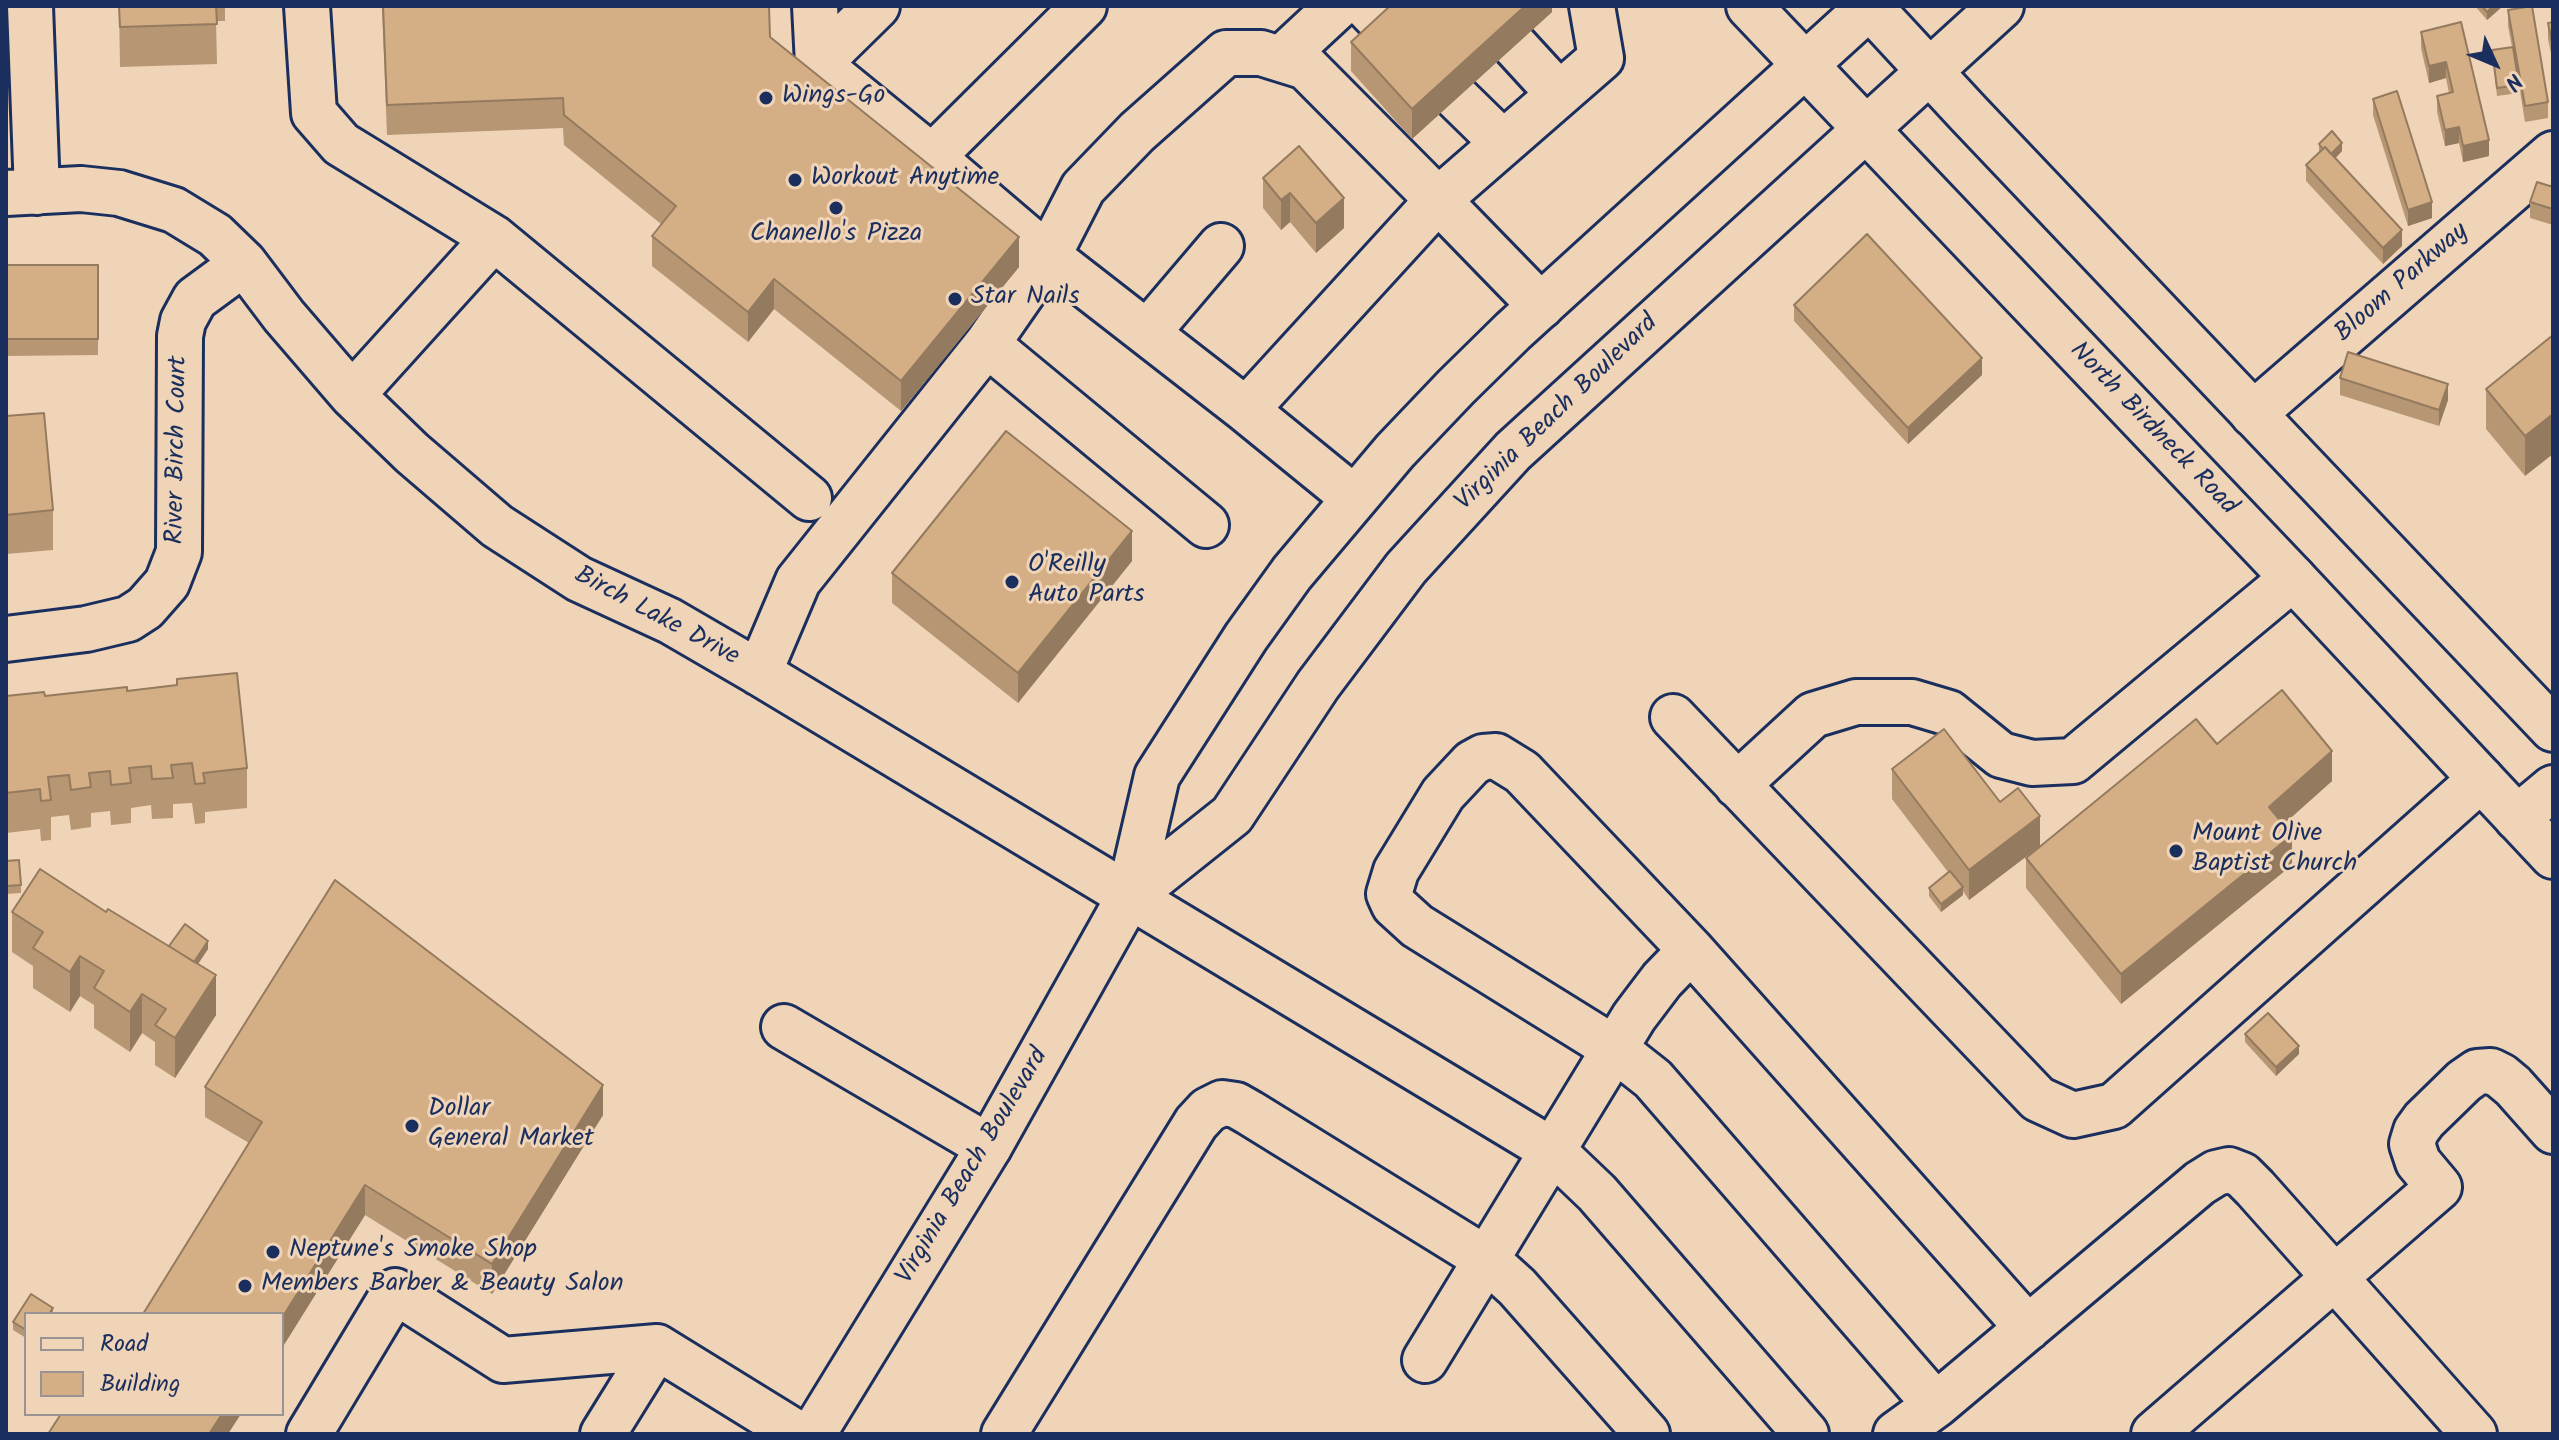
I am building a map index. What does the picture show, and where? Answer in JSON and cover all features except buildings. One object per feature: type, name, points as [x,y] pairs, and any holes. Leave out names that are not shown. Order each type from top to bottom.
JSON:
[{"type":"main road","points":[[22,192],[30,6]]},
{"type":"main road","points":[[307,6],[314,113],[341,144],[494,238],[809,498]]},
{"type":"main road","points":[[815,6],[818,64],[1048,256],[1354,498]]},
{"type":"main road","points":[[818,64],[877,6]]},
{"type":"main road","points":[[932,157],[1084,6]]},
{"type":"main road","points":[[1281,59],[1338,6]]},
{"type":"main road","points":[[1246,410],[1438,200],[1601,58],[1592,6]]},
{"type":"main road","name":"North Birdneck Road","points":[[1749,6],[2553,856]]},
{"type":"main road","points":[[1870,6],[2553,729]]},
{"type":"main road","name":"Virginia Beach Boulevard","points":[[813,1434],[989,1147],[1129,897],[1157,776],[1246,637],[1292,573],[1354,498],[1456,387],[1870,6]]},
{"type":"main road","name":"Virginia Beach Boulevard","points":[[1129,897],[1232,815],[1318,685],[1406,568],[1513,451],[2001,6]]},
{"type":"main road","points":[[1515,46],[1559,94]]},
{"type":"main road","points":[[759,673],[798,581],[987,344],[1048,256],[1083,188],[1137,132],[1226,53],[1261,53],[1306,67],[1541,306]]},
{"type":"main road","points":[[1457,98],[1503,143]]},
{"type":"main road","name":"Bloom Parkway","points":[[2253,414],[2553,154]]},
{"type":"main road","name":"Birch Lake Drive","points":[[22,192],[81,189],[119,193],[174,210],[215,235],[244,263],[284,316],[352,395],[412,453],[497,526],[579,579],[670,621],[759,673],[1553,1151],[1597,1193],[1806,1434]]},
{"type":"main road","points":[[352,395],[494,238]]},
{"type":"main road","points":[[1147,333],[1221,246]]},
{"type":"main road","name":"River Birch Court","points":[[6,639],[86,629],[128,619],[145,608],[167,583],[179,552],[180,336],[183,321],[195,299],[244,263]]},
{"type":"main road","points":[[987,344],[1206,525]]},
{"type":"main road","points":[[1737,785],[1813,715],[1856,702],[1912,702],[1949,713],[2001,755],[2032,763],[2073,761],[2293,578]]},
{"type":"main road","points":[[1673,717],[2038,1099],[2073,1115],[2114,1106],[2481,779]]},
{"type":"main road","points":[[1936,1405],[1653,1079],[1615,1049],[1417,926],[1394,905],[1389,894],[1396,871],[1443,794],[1472,763],[1483,757],[1496,756],[1522,772],[1691,950],[2028,1328]]},
{"type":"main road","points":[[2517,818],[2553,788]]},
{"type":"main road","points":[[1425,1360],[1648,997],[1691,950]]},
{"type":"main road","points":[[784,1027],[989,1147]]},
{"type":"main road","points":[[2154,1434],[2439,1187],[2418,1162],[2412,1144],[2424,1120],[2464,1081],[2477,1072],[2491,1071],[2501,1076],[2553,1131]]},
{"type":"main road","points":[[1004,1434],[1196,1123],[1208,1110],[1222,1103],[1236,1105],[1250,1113],[1486,1259],[1517,1287],[1647,1434]]},
{"type":"main road","points":[[1896,1434],[1936,1405],[2200,1183],[2216,1173],[2229,1170],[2242,1175],[2255,1188],[2474,1434]]},
{"type":"main road","points":[[309,1434],[395,1291],[503,1360],[657,1347],[798,1434]]},
{"type":"main road","points":[[603,1434],[657,1347]]},
{"type":"place","name":"Wings-Go","points":[[766,98]]},
{"type":"place","name":"Workout Anytime","points":[[795,180]]},
{"type":"place","name":"Chanello's Pizza","points":[[836,208]]},
{"type":"place","name":"Star Nails","points":[[955,299]]},
{"type":"place","name":"O'Reilly Auto Parts","points":[[1012,582]]},
{"type":"place","name":"Mount Olive Baptist Church","points":[[2176,851]]},
{"type":"place","name":"Dollar General Market","points":[[412,1126]]},
{"type":"place","name":"Neptune's Smoke Shop","points":[[273,1252]]},
{"type":"place","name":"Members Barber & Beauty Salon","points":[[245,1286]]}]
